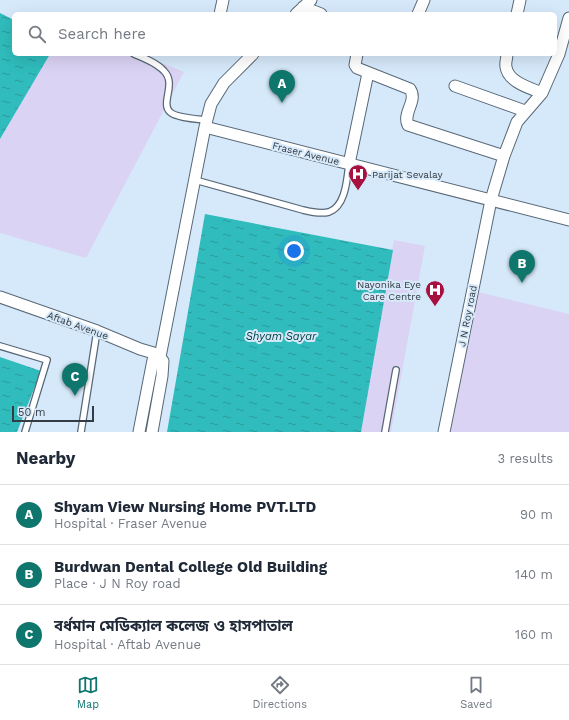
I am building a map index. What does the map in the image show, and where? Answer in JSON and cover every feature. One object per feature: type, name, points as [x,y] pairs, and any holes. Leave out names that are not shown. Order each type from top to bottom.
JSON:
[{"type":"street","points":[[220,12],[223,0]]},
{"type":"street","points":[[419,12],[424,0]]},
{"type":"street","points":[[517,12],[520,0]]},
{"type":"street","points":[[303,7],[316,12]]},
{"type":"street","name":"J N Roy road","points":[[444,432],[491,200],[504,156],[517,122],[542,93],[559,54],[569,18]]},
{"type":"street","points":[[139,432],[152,360],[158,356],[211,104],[224,83],[249,56]]},
{"type":"street","points":[[357,56],[355,64],[357,68],[410,90],[413,99],[407,116],[408,125],[504,156]]},
{"type":"street","points":[[507,56],[506,66],[509,76],[517,82],[542,93]]},
{"type":"street","points":[[349,164],[368,73]]},
{"type":"street","points":[[455,86],[526,111]]},
{"type":"street","name":"Fraser Avenue","points":[[206,124],[349,164],[569,218]]},
{"type":"street","name":"Aftab Avenue","points":[[0,297],[97,331],[140,350],[158,356]]},
{"type":"street","points":[[152,432],[162,376],[162,361],[158,356]]},
{"type":"lane","points":[[138,56],[158,66],[169,78],[170,87],[167,108],[170,112],[175,115],[206,124]]},
{"type":"lane","points":[[195,180],[303,210],[317,213],[329,212],[338,206],[344,194],[349,164]]},
{"type":"lane","points":[[81,432],[97,331]]},
{"type":"lane","points":[[0,346],[47,360],[25,432]]},
{"type":"lane","points":[[385,432],[396,370]]},
{"type":"shaded area","points":[[43,56],[145,56],[184,72],[86,258],[0,233],[0,124]]},
{"type":"shaded area","points":[[394,240],[425,246],[391,432],[355,432]]},
{"type":"shaded area","points":[[478,292],[569,314],[569,432],[450,432]]},
{"type":"water","points":[[0,13],[12,19],[12,56],[49,56],[0,139]]},
{"type":"water","name":"Shyam Sayar","points":[[205,214],[393,250],[361,432],[167,432]]},
{"type":"water","points":[[0,357],[41,371],[17,432],[0,432]]},
{"type":"place","name":"Shyam View Nursing Home PVT.LTD","points":[[282,103]]},
{"type":"place","name":"Parijat Sevalay","points":[[358,191]]},
{"type":"place","name":"Burdwan Dental College Old Building","points":[[522,283]]},
{"type":"place","name":"Nayonika Eye Care Centre","points":[[435,307]]},
{"type":"place","name":"বর্ধমান মেডিক্যাল কলেজ ও হাসপাতাল","points":[[75,396]]}]
